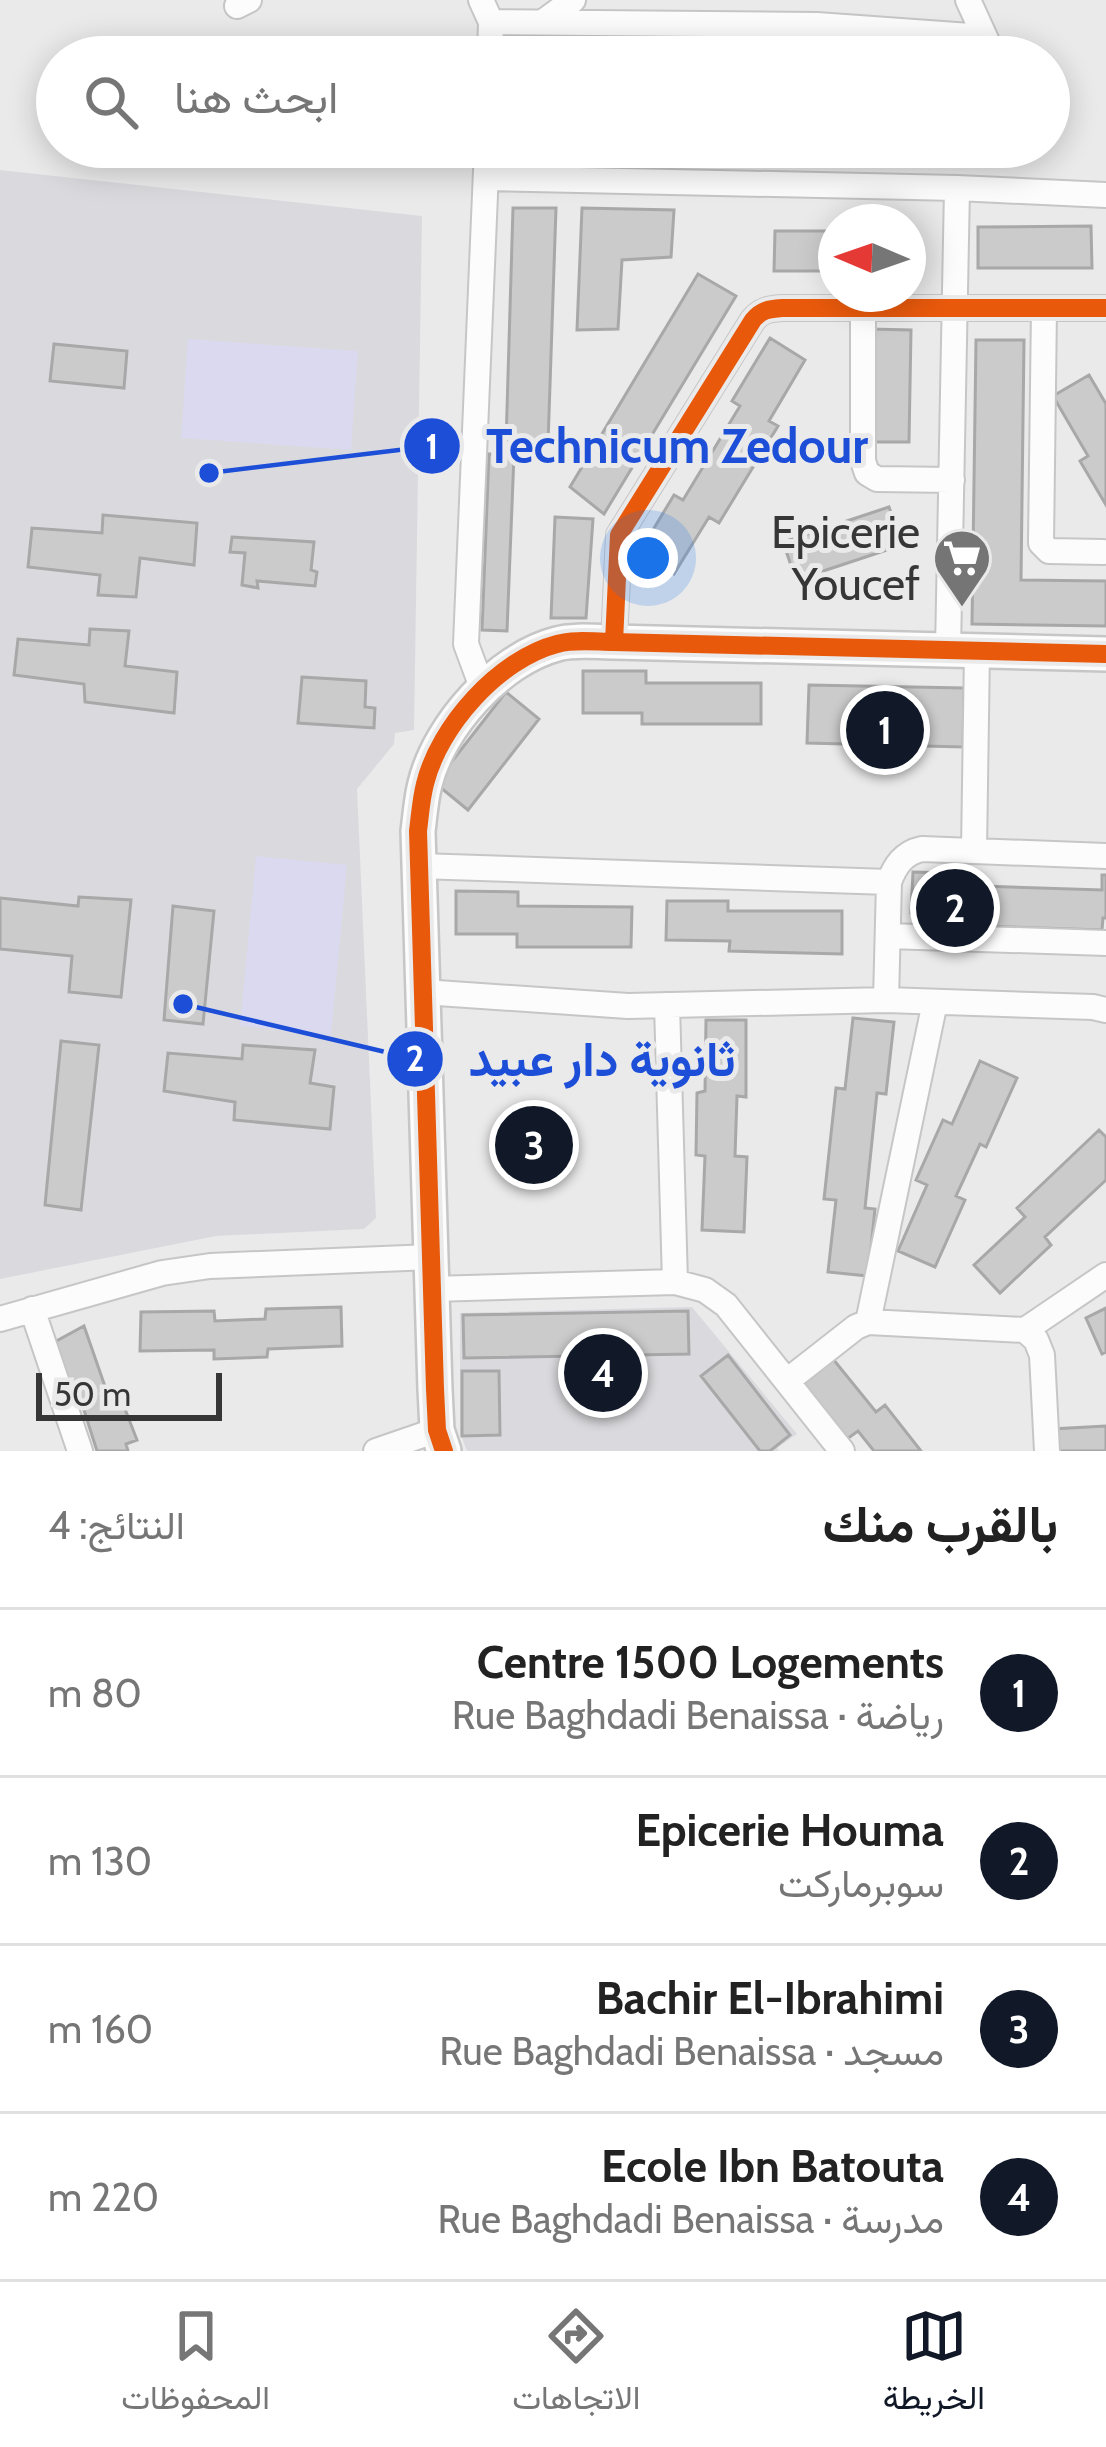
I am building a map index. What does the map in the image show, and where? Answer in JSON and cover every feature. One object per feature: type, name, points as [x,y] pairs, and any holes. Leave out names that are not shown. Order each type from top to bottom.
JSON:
[{"type":"street","points":[[544,22],[573,0]]},
{"type":"street","points":[[804,0],[818,25]]},
{"type":"street","points":[[968,0],[984,36]]},
{"type":"street","points":[[486,11],[544,22],[818,25],[904,36]]},
{"type":"street","points":[[483,690],[466,644],[486,168]]},
{"type":"street","points":[[486,178],[1106,195]]},
{"type":"street","points":[[957,188],[952,480],[974,851]]},
{"type":"street","points":[[614,642],[619,535],[753,320],[770,309],[818,308]]},
{"type":"street","points":[[926,308],[1106,308]]},
{"type":"street","points":[[1044,308],[1041,543],[1049,551],[1103,552]]},
{"type":"street","points":[[862,312],[863,461],[867,473],[877,479],[952,480]]},
{"type":"street","points":[[376,1451],[441,1440],[418,831],[425,782],[442,740],[483,690],[511,665],[559,643],[1106,654]]},
{"type":"street","points":[[886,1000],[889,882],[895,868],[913,851],[1106,856]]},
{"type":"street","points":[[419,866],[889,882]]},
{"type":"street","points":[[888,936],[1106,943]]},
{"type":"street","points":[[423,992],[628,1006],[886,1000],[1104,1008]]},
{"type":"street","points":[[868,1322],[935,1002]]},
{"type":"street","points":[[667,1005],[675,1282]]},
{"type":"street","points":[[0,1318],[162,1273],[210,1266],[675,1282],[705,1290],[726,1305],[842,1451]]},
{"type":"street","points":[[1025,1330],[1106,1275]]},
{"type":"street","points":[[32,1309],[80,1451]]},
{"type":"street","points":[[788,1382],[868,1322],[1025,1330],[1042,1355],[1047,1451]]},
{"type":"shaded area","points":[[0,170],[422,216],[414,730],[395,733],[394,744],[357,789],[376,1218],[364,1229],[216,1236],[0,1279]]},
{"type":"shaded area","points":[[188,339],[358,351],[351,450],[181,438]]},
{"type":"shaded area","points":[[256,856],[347,865],[331,1035],[240,1026]]},
{"type":"shaded area","points":[[692,1307],[797,1434],[779,1451],[467,1451],[460,1433],[460,1313]]},
{"type":"building","points":[[513,208],[556,208],[548,444],[506,443]]},
{"type":"building","points":[[582,208],[674,210],[671,257],[622,260],[618,329],[577,330]]},
{"type":"building","points":[[1091,226],[1092,268],[978,268],[978,227]]},
{"type":"building","points":[[775,231],[818,231],[818,271],[774,271]]},
{"type":"building","points":[[698,274],[736,296],[604,514],[570,487]]},
{"type":"building","points":[[870,329],[911,330],[909,442],[867,442]]},
{"type":"building","points":[[770,338],[805,360],[769,421],[778,426],[719,523],[709,517],[674,574],[639,553],[674,495],[683,500],[740,406],[732,401]]},
{"type":"building","points":[[976,340],[1024,340],[1021,580],[1106,581],[1106,626],[972,624]]},
{"type":"building","points":[[54,344],[127,351],[124,388],[50,381]]},
{"type":"building","points":[[1089,375],[1106,404],[1106,505],[1080,461],[1088,456],[1053,396]]},
{"type":"building","points":[[489,454],[514,455],[507,631],[482,630]]},
{"type":"building","points":[[889,507],[902,545],[796,580],[783,542]]},
{"type":"building","points":[[103,515],[197,523],[194,565],[140,558],[136,597],[98,595],[100,575],[28,567],[32,528],[102,533]]},
{"type":"building","points":[[555,517],[593,519],[586,618],[551,618]]},
{"type":"building","points":[[232,537],[314,542],[311,570],[317,572],[315,586],[257,581],[258,588],[242,585],[245,553],[230,552]]},
{"type":"building","points":[[90,629],[129,631],[125,666],[177,672],[174,713],[85,702],[84,684],[14,675],[18,639],[89,645]]},
{"type":"building","points":[[583,671],[646,671],[646,683],[761,683],[761,724],[642,724],[642,713],[583,713]]},
{"type":"building","points":[[302,677],[366,681],[365,707],[375,708],[374,728],[298,723]]},
{"type":"building","points":[[809,685],[964,688],[963,747],[807,743]]},
{"type":"building","points":[[506,692],[539,719],[468,810],[435,783]]},
{"type":"building","points":[[913,872],[981,874],[981,886],[1102,890],[1102,875],[1106,875],[1106,918],[1102,930],[979,926],[979,914],[911,913]]},
{"type":"building","points":[[456,891],[518,892],[518,906],[632,907],[631,947],[517,947],[517,934],[456,934]]},
{"type":"building","points":[[79,897],[131,900],[121,997],[69,992],[72,956],[0,949],[0,898],[78,906]]},
{"type":"building","points":[[667,901],[728,901],[728,911],[842,911],[842,954],[729,951],[730,941],[666,940]]},
{"type":"building","points":[[173,906],[214,911],[203,1024],[164,1020]]},
{"type":"building","points":[[853,1018],[894,1022],[886,1094],[877,1093],[865,1208],[875,1209],[868,1276],[828,1272],[836,1200],[824,1199],[836,1088],[845,1089]]},
{"type":"building","points":[[706,1020],[746,1020],[746,1097],[737,1096],[735,1156],[747,1157],[744,1232],[702,1230],[705,1156],[696,1155],[697,1093],[705,1091]]},
{"type":"building","points":[[61,1041],[99,1045],[81,1210],[45,1205]]},
{"type":"building","points":[[243,1045],[315,1050],[310,1083],[334,1087],[330,1129],[234,1120],[235,1102],[164,1091],[168,1053],[242,1059]]},
{"type":"building","points":[[980,1061],[1017,1078],[986,1147],[980,1144],[956,1196],[965,1200],[935,1267],[898,1251],[927,1185],[916,1180],[943,1120],[952,1124]]},
{"type":"building","points":[[1099,1130],[1106,1137],[1106,1180],[1045,1237],[1051,1245],[1000,1293],[974,1265],[1025,1217],[1017,1208]]},
{"type":"building","points":[[341,1307],[342,1346],[268,1349],[267,1357],[214,1359],[214,1350],[140,1351],[141,1312],[214,1311],[215,1321],[265,1319],[266,1309]]},
{"type":"building","points":[[1106,1308],[1106,1352],[1102,1354],[1086,1318]]},
{"type":"building","points":[[688,1311],[689,1354],[464,1358],[463,1315]]},
{"type":"building","points":[[84,1326],[108,1395],[118,1391],[137,1440],[126,1444],[128,1451],[97,1451],[83,1407],[73,1409],[51,1344]]},
{"type":"building","points":[[728,1355],[790,1435],[770,1451],[760,1451],[701,1376]]},
{"type":"building","points":[[833,1359],[876,1412],[885,1405],[921,1451],[874,1451],[858,1431],[847,1439],[803,1384]]},
{"type":"building","points":[[462,1371],[499,1371],[500,1435],[462,1436]]},
{"type":"building","points":[[1106,1426],[1106,1451],[1053,1451],[1052,1429]]},
{"type":"cycle path","points":[[614,642],[619,535],[759,314],[782,308],[1106,308]]},
{"type":"cycle path","points":[[444,1451],[437,1430],[435,1389],[418,831],[432,762],[474,698],[514,664],[535,652],[571,642],[1106,654]]},
{"type":"place","name":"Technicum Zedour","points":[[209,473]]},
{"type":"place","name":"Epicerie Youcef","points":[[962,609]]},
{"type":"place","name":"Centre 1500 Logements","points":[[885,730]]},
{"type":"place","name":"Epicerie Houma","points":[[955,908]]},
{"type":"place","name":"ثانوية دار عبيد","points":[[183,1004]]},
{"type":"place","name":"Bachir El-Ibrahimi","points":[[534,1145]]},
{"type":"place","name":"Ecole Ibn Batouta","points":[[603,1373]]}]
